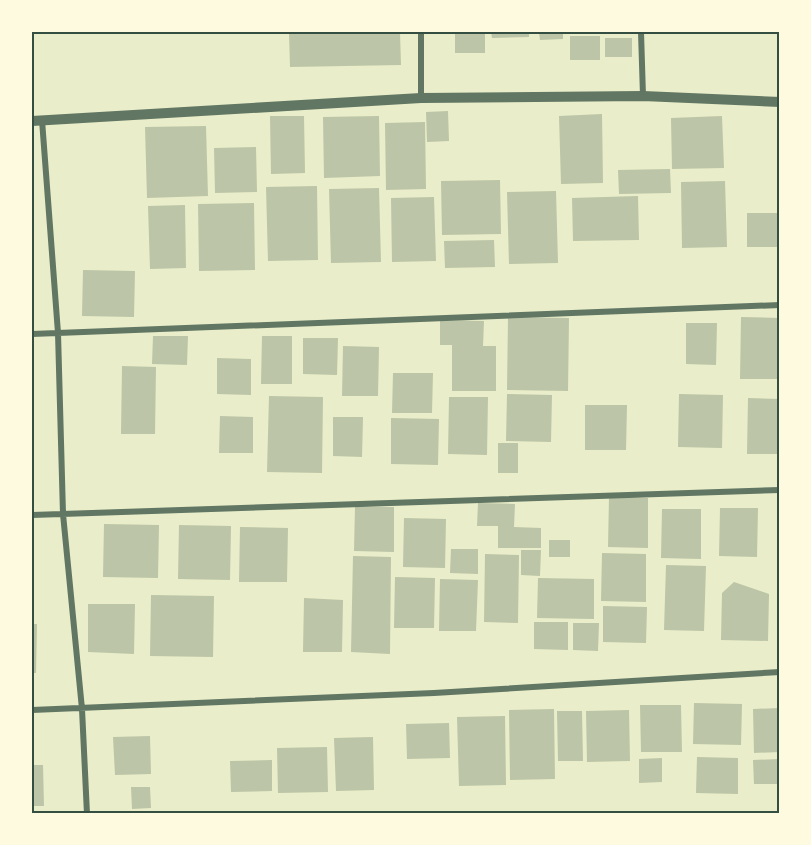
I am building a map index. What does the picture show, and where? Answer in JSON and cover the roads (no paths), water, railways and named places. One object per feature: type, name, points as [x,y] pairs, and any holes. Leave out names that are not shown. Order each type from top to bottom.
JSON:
[{"type":"street","points":[[420,32],[421,98]]},
{"type":"street","points":[[641,32],[643,96]]},
{"type":"street","points":[[87,813],[82,709],[63,514],[58,333],[37,121],[421,98],[643,96],[780,102]]},
{"type":"street","points":[[32,334],[780,305]]},
{"type":"street","points":[[32,515],[780,490]]},
{"type":"street","points":[[32,710],[434,693],[780,672]]}]
